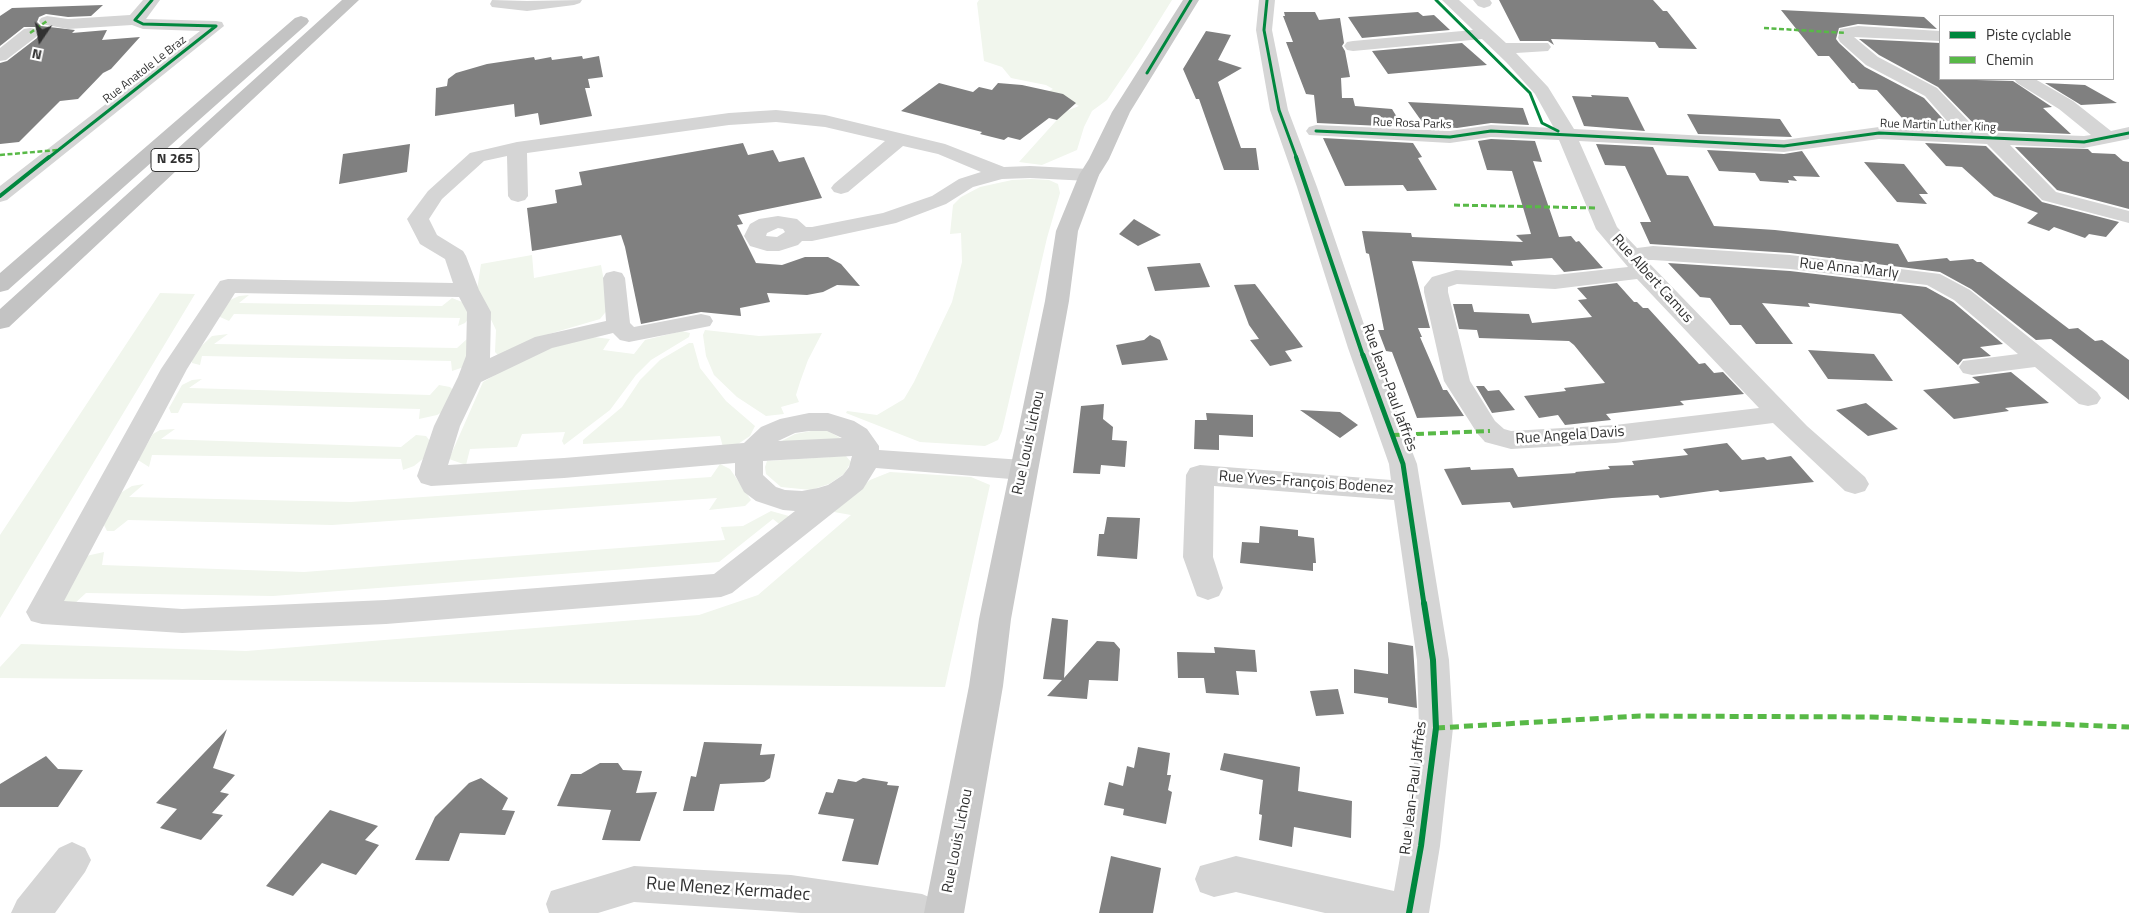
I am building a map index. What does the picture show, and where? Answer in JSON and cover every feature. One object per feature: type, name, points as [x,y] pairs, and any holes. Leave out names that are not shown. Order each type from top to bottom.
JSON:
[{"type":"highway","name":"N 265","points":[[0,285],[324,0]]},
{"type":"highway","name":"N 265","points":[[0,322],[351,0]]},
{"type":"main road","name":"Rue Louis Lichou","points":[[944,913],[986,686],[995,619],[1057,301],[1068,231],[1089,175],[1099,159],[1121,112],[1191,0]]},
{"type":"street","points":[[134,20],[152,0]]},
{"type":"street","points":[[500,0],[498,4],[527,6],[574,0]]},
{"type":"street","name":"Rue Jean-Paul Jaffrès","points":[[1267,0],[1264,30],[1279,110],[1307,187],[1360,348],[1403,464],[1433,660],[1436,728],[1421,846],[1407,913]]},
{"type":"street","name":"Rue Albert Camus","points":[[1450,0],[1542,91],[1566,135],[1607,229],[1637,264],[1780,414],[1855,484]]},
{"type":"street","name":"Rue Anatole Le Braz","points":[[0,196],[216,26],[143,24],[134,20],[68,24],[47,21]]},
{"type":"street","points":[[1939,36],[1858,31],[1846,33],[1846,38],[1872,61],[1931,92],[1983,138]]},
{"type":"street","points":[[0,56],[30,33]]},
{"type":"street","points":[[1353,46],[1486,34]]},
{"type":"street","points":[[1500,48],[1542,47]]},
{"type":"street","points":[[2026,80],[2066,105],[2107,137]]},
{"type":"street","points":[[752,452],[564,468],[431,476],[447,426],[471,377],[478,356],[479,312],[466,290],[455,256],[428,239],[418,219],[434,195],[477,157],[517,148],[610,135],[728,119],[776,116],[825,121],[899,138],[945,150],[1000,173]]},
{"type":"street","name":"Rue Rosa Parks","points":[[1316,131],[1450,137],[1491,131],[1566,135]]},
{"type":"street","name":"Rue Martin Luther King","points":[[1566,135],[1784,146],[1878,133],[2084,142],[2129,133]]},
{"type":"street","points":[[841,188],[899,138]]},
{"type":"street","name":"Rue Martin Luther King","points":[[1983,138],[2049,196],[2129,217]]},
{"type":"street","points":[[517,148],[518,196]]},
{"type":"street","points":[[796,234],[812,234],[888,218],[939,200],[966,183],[1000,173],[1030,172],[1089,175]]},
{"type":"street","name":"Rue Anna Marly","points":[[1637,264],[1653,254],[1783,261],[1932,279],[1962,295],[2088,398]]},
{"type":"street","name":"Rue Angela Davis","points":[[1637,264],[1555,282],[1456,277],[1440,282],[1436,287],[1436,292],[1457,381],[1486,427],[1495,436],[1511,440],[1615,434],[1780,414]]},
{"type":"street","points":[[614,278],[618,325],[629,335],[701,320]]},
{"type":"street","points":[[466,290],[228,286],[174,369],[42,612],[182,621],[406,610],[721,585],[853,482],[862,470],[866,452],[857,435],[845,427],[828,422],[789,425],[760,442],[752,452],[748,464],[748,475],[754,485],[766,494],[783,500],[802,501],[821,498],[838,492]]},
{"type":"street","points":[[471,377],[544,342],[618,325]]},
{"type":"street","points":[[1972,366],[2041,359]]},
{"type":"street","points":[[866,452],[1023,470]]},
{"type":"street","name":"Rue Yves-François Bodenez","points":[[1208,588],[1198,557],[1200,475],[1407,491]]},
{"type":"street","points":[[31,913],[72,860]]},
{"type":"street","points":[[1214,879],[1236,874],[1407,913]]},
{"type":"street","name":"Rue Menez Kermadec","points":[[565,904],[634,884],[791,893],[922,913]]},
{"type":"shaded area","points":[[979,0],[1172,0],[1107,100],[1092,111],[1084,127],[1077,150],[1042,165],[1019,162],[1064,112],[1079,106],[1049,91],[1053,89],[1046,85],[1011,78],[1002,67],[984,61],[977,3]]},
{"type":"shaded area","points":[[1012,180],[1049,180],[1058,184],[1060,193],[1047,238],[1002,431],[998,440],[985,446],[920,442],[846,413],[847,411],[877,415],[904,399],[914,382],[952,302],[962,262],[961,233],[950,234],[953,205],[961,197],[980,187]]},
{"type":"shaded area","points":[[532,255],[534,278],[601,265],[609,308],[600,319],[549,334],[498,355],[495,352],[496,330],[477,290],[481,264]]},
{"type":"shaded area","points":[[160,293],[195,294],[0,618],[0,535]]},
{"type":"shaded area","points":[[249,295],[239,303],[442,306],[452,298],[462,302],[470,317],[465,323],[458,326],[460,318],[234,314],[229,321],[220,317],[220,309],[228,301],[239,296]]},
{"type":"shaded area","points":[[705,330],[759,336],[822,333],[808,360],[800,382],[796,395],[799,402],[781,407],[784,414],[766,416],[737,397],[714,375],[706,356],[703,335]]},
{"type":"shaded area","points":[[682,331],[690,333],[689,337],[651,360],[636,375],[610,410],[564,445],[562,441],[565,432],[522,434],[517,447],[470,449],[466,465],[449,459],[483,382],[533,353],[585,336],[610,339],[603,350],[634,354],[645,340]]},
{"type":"shaded area","points":[[228,334],[214,344],[457,348],[467,339],[474,341],[464,367],[452,371],[451,361],[202,356],[200,365],[192,363],[192,355],[212,336]]},
{"type":"shaded area","points":[[689,343],[693,343],[700,368],[726,401],[755,426],[750,436],[735,446],[723,447],[720,436],[583,444],[583,440],[622,407],[640,380],[660,360]]},
{"type":"shaded area","points":[[202,379],[189,388],[430,395],[439,385],[450,387],[454,391],[446,410],[437,415],[419,419],[420,409],[183,403],[178,413],[171,413],[169,408],[182,385],[192,380]]},
{"type":"shaded area","points":[[175,429],[161,439],[401,447],[416,435],[426,436],[430,441],[424,458],[414,466],[403,470],[401,459],[152,455],[149,467],[138,460],[153,434],[160,430]]},
{"type":"shaded area","points":[[811,431],[828,431],[842,439],[778,443],[795,434]]},
{"type":"shaded area","points":[[846,456],[851,462],[844,474],[829,484],[811,490],[781,487],[766,474],[765,467],[767,461]]},
{"type":"shaded area","points":[[720,464],[730,469],[751,500],[745,506],[709,510],[717,498],[332,525],[128,520],[114,531],[107,531],[104,525],[117,495],[132,486],[144,484],[129,497],[351,502],[711,477]]},
{"type":"shaded area","points":[[890,472],[971,477],[990,485],[945,687],[0,678],[0,667],[21,644],[246,651],[699,615],[758,595],[851,515],[834,512],[870,480]]},
{"type":"shaded area","points":[[771,511],[796,518],[784,528],[773,519],[719,562],[273,596],[86,593],[73,605],[62,602],[86,556],[104,552],[102,565],[304,572],[725,540],[721,527],[743,526]]},
{"type":"building","points":[[1499,0],[1653,0],[1663,11],[1667,11],[1697,49],[1659,48],[1655,42],[1551,39],[1554,45],[1548,41],[1520,41]]},
{"type":"building","points":[[103,5],[91,16],[68,17],[46,14],[39,17],[37,22],[41,26],[75,30],[72,33],[107,30],[102,40],[140,37],[111,69],[103,73],[78,99],[60,101],[19,142],[0,144],[0,63],[7,61],[40,34],[36,27],[24,27],[0,46],[0,16],[12,8]]},
{"type":"building","points":[[1781,10],[1924,17],[1937,29],[1858,24],[1839,28],[1836,39],[1865,67],[1924,98],[1952,129],[1910,127],[1877,90],[1859,89],[1829,56],[1818,56]]},
{"type":"building","points":[[1284,12],[1315,12],[1319,20],[1340,18],[1344,43],[1342,46],[1345,51],[1350,77],[1341,78],[1342,98],[1353,98],[1355,106],[1392,109],[1403,127],[1317,123],[1314,95],[1306,94],[1286,42],[1293,42],[1283,16],[1285,16]]},
{"type":"building","points":[[1418,12],[1423,16],[1434,15],[1450,30],[1362,38],[1348,17]]},
{"type":"building","points":[[1206,31],[1231,35],[1218,60],[1242,68],[1218,82],[1241,148],[1256,148],[1259,170],[1224,170],[1199,99],[1196,99],[1183,69]]},
{"type":"building","points":[[1859,39],[1939,43],[1939,80],[2013,81],[2052,107],[2043,108],[2071,134],[1980,130],[1938,87],[1879,55]]},
{"type":"building","points":[[1462,43],[1487,65],[1388,74],[1372,51]]},
{"type":"building","points":[[582,56],[583,59],[599,56],[603,77],[588,79],[590,88],[585,88],[592,116],[540,125],[538,113],[515,117],[514,104],[435,116],[436,88],[447,86],[448,79],[456,73],[487,64],[534,57],[535,60],[551,57],[552,60]]},
{"type":"building","points":[[939,83],[973,92],[979,87],[992,90],[998,83],[1022,85],[1063,94],[1076,103],[1057,120],[1049,118],[1020,140],[1008,137],[1004,140],[980,134],[982,132],[901,111]]},
{"type":"building","points":[[2045,83],[2085,85],[2117,103],[2081,105]]},
{"type":"building","points":[[1591,95],[1628,97],[1645,131],[1584,126],[1572,96],[1592,97]]},
{"type":"building","points":[[1408,102],[1523,108],[1529,125],[1491,123],[1457,128],[1425,126]]},
{"type":"building","points":[[1687,114],[1780,119],[1792,137],[1698,134]]},
{"type":"building","points":[[1323,138],[1413,143],[1422,157],[1418,158],[1437,190],[1407,191],[1403,185],[1345,186]]},
{"type":"building","points":[[1491,139],[1535,141],[1542,162],[1533,161],[1559,237],[1571,236],[1576,242],[1579,241],[1603,268],[1564,272],[1552,258],[1511,261],[1513,266],[1412,261],[1430,328],[1418,328],[1422,337],[1420,337],[1443,390],[1447,390],[1464,416],[1417,418],[1392,352],[1386,351],[1378,330],[1384,330],[1369,254],[1366,253],[1362,231],[1411,233],[1412,237],[1523,242],[1516,235],[1531,234],[1512,171],[1487,170],[1478,141]]},
{"type":"building","points":[[743,143],[748,155],[773,150],[779,162],[804,157],[822,198],[738,215],[743,224],[737,225],[756,263],[782,265],[805,257],[828,257],[841,264],[860,286],[837,285],[823,292],[807,295],[767,293],[770,302],[740,308],[741,316],[701,312],[641,324],[621,235],[532,251],[527,208],[557,203],[555,190],[582,185],[579,172]]},
{"type":"building","points":[[1925,143],[1986,146],[2042,202],[2119,222],[2106,237],[2089,234],[2085,238],[2054,227],[2049,231],[2027,223],[2038,213],[1994,196],[1962,167],[1946,166]]},
{"type":"building","points":[[410,144],[407,172],[339,184],[343,154]]},
{"type":"building","points":[[1596,144],[1653,147],[1667,175],[1688,176],[1714,226],[1775,230],[1898,244],[1908,262],[1947,258],[1950,261],[1973,259],[1981,262],[2069,329],[2078,328],[2095,341],[2102,340],[2129,360],[2129,400],[2051,339],[2036,340],[1971,289],[1940,272],[1790,253],[1650,244],[1640,222],[1651,222],[1625,166],[1605,165]]},
{"type":"building","points":[[2015,147],[2088,149],[2092,153],[2115,154],[2123,161],[2129,162],[2129,209],[2057,190]]},
{"type":"building","points":[[1707,150],[1784,154],[1802,151],[1820,177],[1793,176],[1797,181],[1788,180],[1789,183],[1760,181],[1755,173],[1719,171]]},
{"type":"building","points":[[1864,162],[1904,164],[1928,194],[1919,194],[1927,204],[1897,202]]},
{"type":"building","points":[[1134,219],[1161,235],[1138,246],[1119,234]]},
{"type":"building","points":[[1200,263],[1210,287],[1155,291],[1147,267]]},
{"type":"building","points":[[1668,263],[1790,271],[1926,287],[1953,302],[2003,344],[1980,347],[1991,356],[1963,359],[1958,365],[1901,314],[1808,303],[1810,307],[1762,303],[1793,344],[1756,344],[1741,325],[1730,325],[1710,298],[1700,297]]},
{"type":"building","points":[[1617,283],[1634,302],[1637,302],[1643,308],[1648,308],[1699,364],[1705,363],[1714,373],[1723,372],[1744,394],[1680,401],[1684,405],[1606,414],[1611,420],[1565,425],[1558,415],[1539,418],[1524,396],[1566,391],[1564,388],[1605,383],[1569,341],[1479,338],[1477,330],[1459,329],[1453,304],[1472,304],[1474,312],[1529,314],[1532,323],[1592,317],[1578,300],[1587,299],[1577,288]]},
{"type":"building","points":[[1255,284],[1303,347],[1285,351],[1292,361],[1270,366],[1250,340],[1259,339],[1249,325],[1234,285]]},
{"type":"building","points":[[1150,335],[1160,340],[1168,360],[1122,365],[1116,345],[1144,340]]},
{"type":"building","points":[[1808,350],[1874,354],[1893,381],[1828,379]]},
{"type":"building","points":[[2011,372],[2049,403],[2005,408],[2009,411],[1954,419],[1923,390],[1980,383],[1972,377]]},
{"type":"building","points":[[1476,386],[1484,386],[1488,391],[1499,390],[1515,410],[1492,413]]},
{"type":"building","points":[[1866,403],[1898,429],[1868,436],[1836,410]]},
{"type":"building","points":[[1104,404],[1103,419],[1113,427],[1112,440],[1127,441],[1125,467],[1101,465],[1100,474],[1073,473],[1081,406]]},
{"type":"building","points":[[1300,410],[1340,412],[1358,425],[1340,438]]},
{"type":"building","points":[[1206,413],[1253,415],[1253,437],[1219,435],[1219,450],[1194,449],[1195,420],[1207,420]]},
{"type":"building","points":[[1727,443],[1742,460],[1764,457],[1767,460],[1791,456],[1814,482],[1720,492],[1718,490],[1660,498],[1658,495],[1612,498],[1513,508],[1510,502],[1462,505],[1444,469],[1470,467],[1471,470],[1513,468],[1518,477],[1576,473],[1610,469],[1608,466],[1634,465],[1632,461],[1688,455],[1683,449]]},
{"type":"building","points":[[1107,517],[1140,518],[1137,559],[1097,556],[1099,534],[1104,534]]},
{"type":"building","points":[[1260,526],[1298,530],[1298,536],[1314,538],[1316,563],[1313,563],[1313,571],[1240,563],[1242,542],[1259,543]]},
{"type":"building","points":[[1052,618],[1068,620],[1064,678],[1097,641],[1114,642],[1120,649],[1118,681],[1089,680],[1087,699],[1047,696],[1062,680],[1043,679]]},
{"type":"building","points":[[1388,642],[1413,646],[1417,708],[1388,703],[1388,698],[1354,693],[1354,669],[1388,674]]},
{"type":"building","points":[[1214,647],[1255,650],[1257,672],[1236,671],[1239,695],[1206,693],[1204,678],[1178,678],[1177,652],[1215,653]]},
{"type":"building","points":[[1338,689],[1344,714],[1316,716],[1310,691]]},
{"type":"building","points":[[227,729],[213,768],[235,775],[220,792],[229,794],[212,813],[223,815],[201,840],[160,828],[177,809],[156,803]]},
{"type":"building","points":[[704,742],[762,744],[760,755],[775,754],[770,778],[764,782],[720,784],[714,811],[683,811],[691,776],[696,777]]},
{"type":"building","points":[[1138,747],[1170,753],[1167,775],[1171,775],[1168,790],[1172,792],[1166,824],[1123,815],[1124,809],[1104,805],[1109,782],[1123,786],[1127,766],[1134,768]]},
{"type":"building","points":[[1224,753],[1300,767],[1298,791],[1352,801],[1351,838],[1294,827],[1292,847],[1259,840],[1262,815],[1259,814],[1263,780],[1220,770]]},
{"type":"building","points":[[46,756],[58,769],[83,770],[58,807],[0,807],[0,784]]},
{"type":"building","points":[[600,763],[618,763],[623,770],[642,771],[636,793],[657,792],[640,841],[602,840],[611,810],[557,806],[571,774],[581,774]]},
{"type":"building","points":[[481,778],[508,798],[502,810],[515,811],[505,835],[460,833],[449,861],[415,860],[435,817],[469,783]]},
{"type":"building","points":[[863,778],[888,782],[887,785],[899,786],[878,865],[842,861],[854,819],[818,814],[826,792],[833,793],[838,779],[856,782]]},
{"type":"building","points":[[330,810],[378,826],[365,840],[379,845],[356,875],[322,863],[293,896],[266,886]]},
{"type":"building","points":[[1111,856],[1161,868],[1153,913],[1099,913]]},
{"type":"marked path","points":[[30,33],[47,21]]},
{"type":"marked path","points":[[1764,28],[1846,33]]},
{"type":"marked path","points":[[0,155],[57,150]]},
{"type":"marked path","points":[[1454,205],[1597,208]]},
{"type":"marked path","points":[[1392,435],[1490,431]]},
{"type":"marked path","points":[[1436,728],[1640,716],[1871,717],[2129,727]]},
{"type":"cycle path","points":[[0,196],[216,26],[143,24],[135,20],[152,0]]},
{"type":"cycle path","points":[[1147,73],[1191,0]]},
{"type":"cycle path","points":[[1267,0],[1264,30],[1279,110],[1307,187],[1360,348],[1403,464],[1433,660],[1436,728],[1421,846],[1409,913]]},
{"type":"cycle path","points":[[1436,0],[1530,93],[1542,123],[1558,131]]},
{"type":"cycle path","points":[[1316,131],[1450,137],[1491,131],[1784,146],[1879,133],[2084,142],[2129,133]]}]
